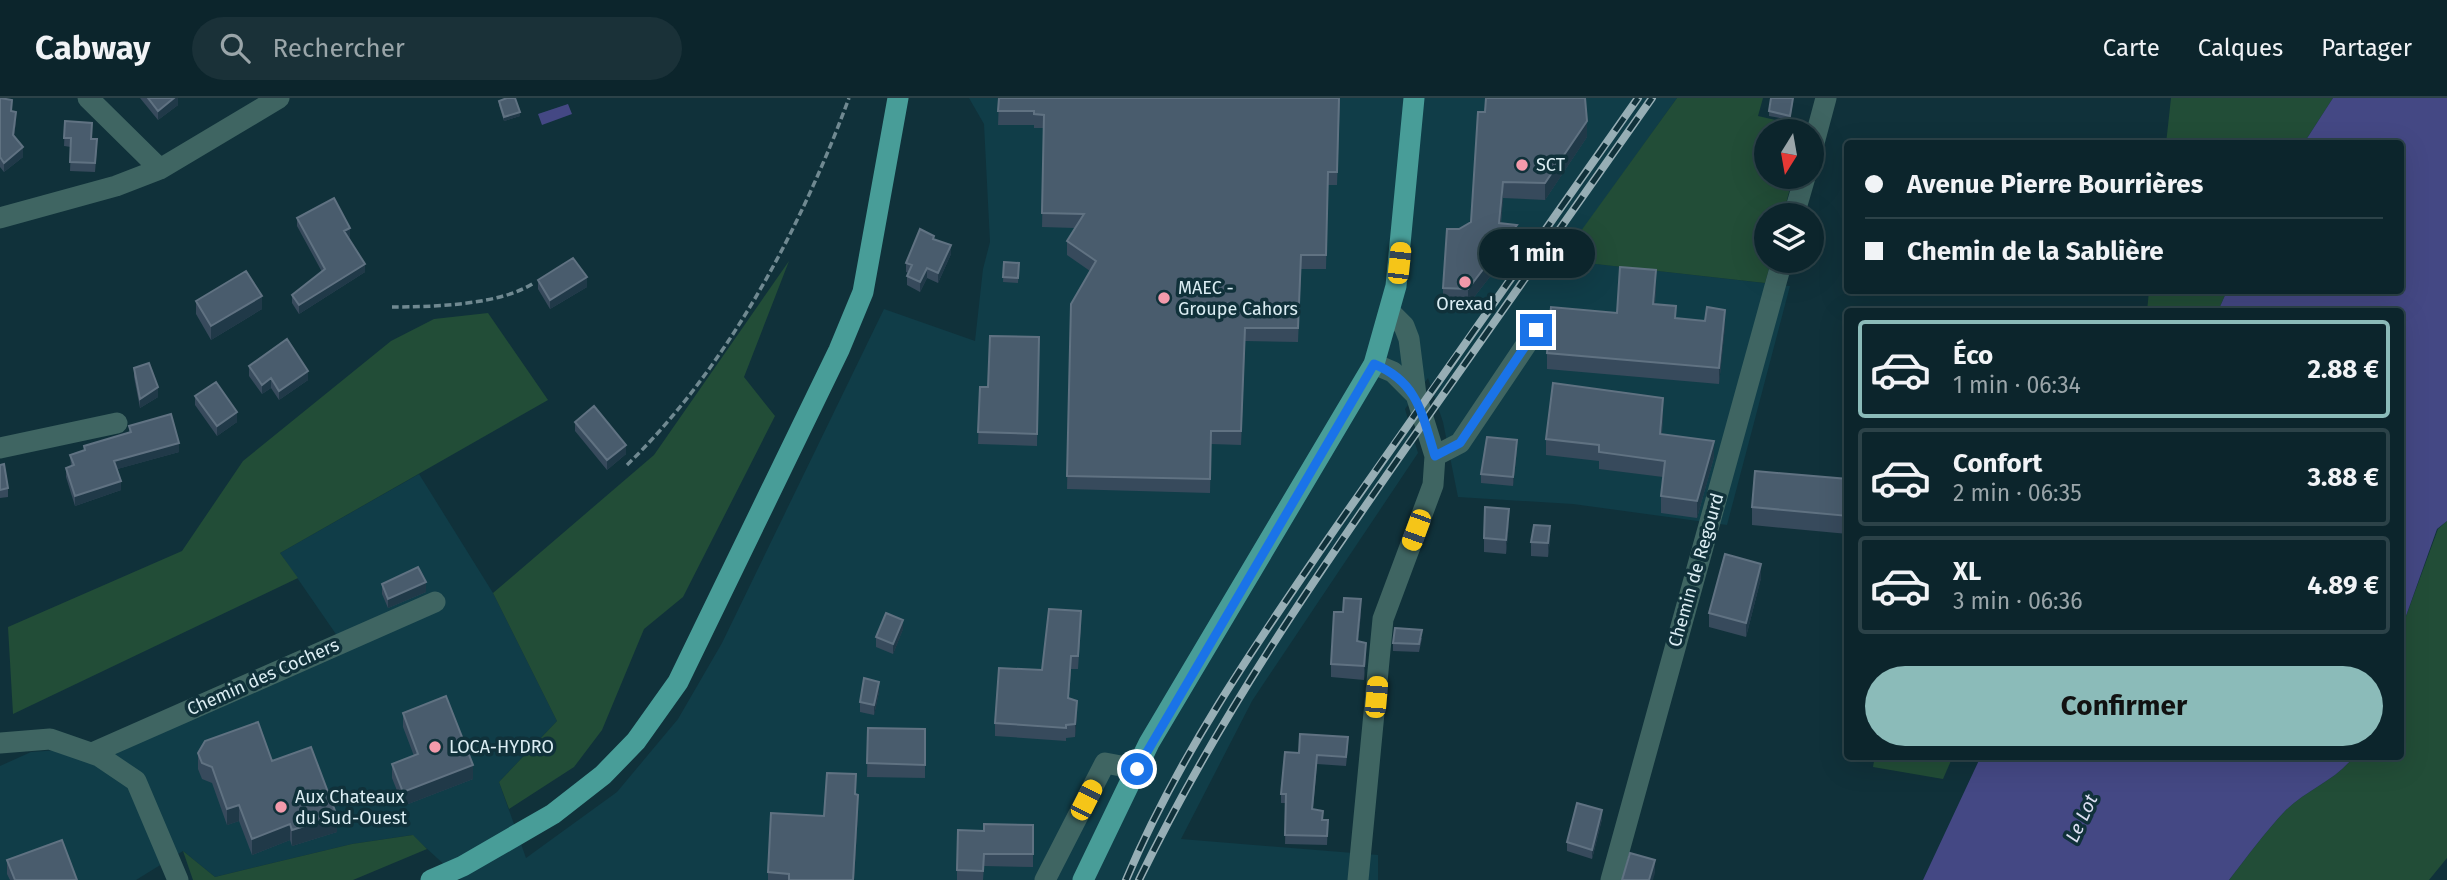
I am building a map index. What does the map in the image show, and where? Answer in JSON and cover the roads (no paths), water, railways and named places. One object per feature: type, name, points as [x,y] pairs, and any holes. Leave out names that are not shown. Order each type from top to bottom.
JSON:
[{"type":"main road","points":[[888,98],[891,131]]},
{"type":"main road","points":[[431,880],[463,866],[553,814],[603,775],[636,741],[678,682],[839,350],[863,292],[881,205],[898,98]]},
{"type":"main road","points":[[1083,880],[1137,769],[1374,364],[1391,313],[1409,170],[1414,98]]},
{"type":"street","points":[[88,98],[160,169]]},
{"type":"street","points":[[0,218],[116,186],[160,169],[279,98]]},
{"type":"street","points":[[1820,119],[1826,98]]},
{"type":"street","name":"Chemin de Regourd","points":[[1611,880],[1779,273]]},
{"type":"street","points":[[1358,880],[1383,619],[1433,485],[1435,456],[1416,395],[1409,339],[1404,326],[1391,313]]},
{"type":"street","points":[[1435,456],[1460,443],[1536,330]]},
{"type":"street","points":[[1374,364],[1393,372],[1416,395]]},
{"type":"street","points":[[0,448],[117,423]]},
{"type":"street","name":"Chemin des Cochers","points":[[92,753],[435,602]]},
{"type":"street","points":[[0,743],[50,739],[92,753],[136,781],[178,880]]},
{"type":"street","points":[[1045,880],[1105,763],[1137,769]]},
{"type":"water","points":[[2333,98],[2447,98],[2447,521],[2437,529],[2404,622],[2404,308],[2219,308],[2226,294],[2404,294],[2404,140],[2306,140]]},
{"type":"water","points":[[568,104],[572,114],[542,125],[538,114]]},
{"type":"water","name":"Le Lot","points":[[1979,760],[2350,760],[2339,772],[2285,811],[2229,880],[1923,880]]},
{"type":"railway","points":[[1126,880],[1170,787],[1250,654],[1374,472],[1638,98]]},
{"type":"railway","points":[[1139,880],[1202,760],[1272,645],[1385,477],[1652,98]]},
{"type":"place","name":"SCT","points":[[1522,165]]},
{"type":"place","name":"Orexad","points":[[1465,282]]},
{"type":"place","name":"MAEC - Groupe Cahors","points":[[1164,298]]},
{"type":"place","name":"LOCA-HYDRO","points":[[435,747]]},
{"type":"place","name":"Aux Chateaux du Sud-Ouest","points":[[281,807]]}]
